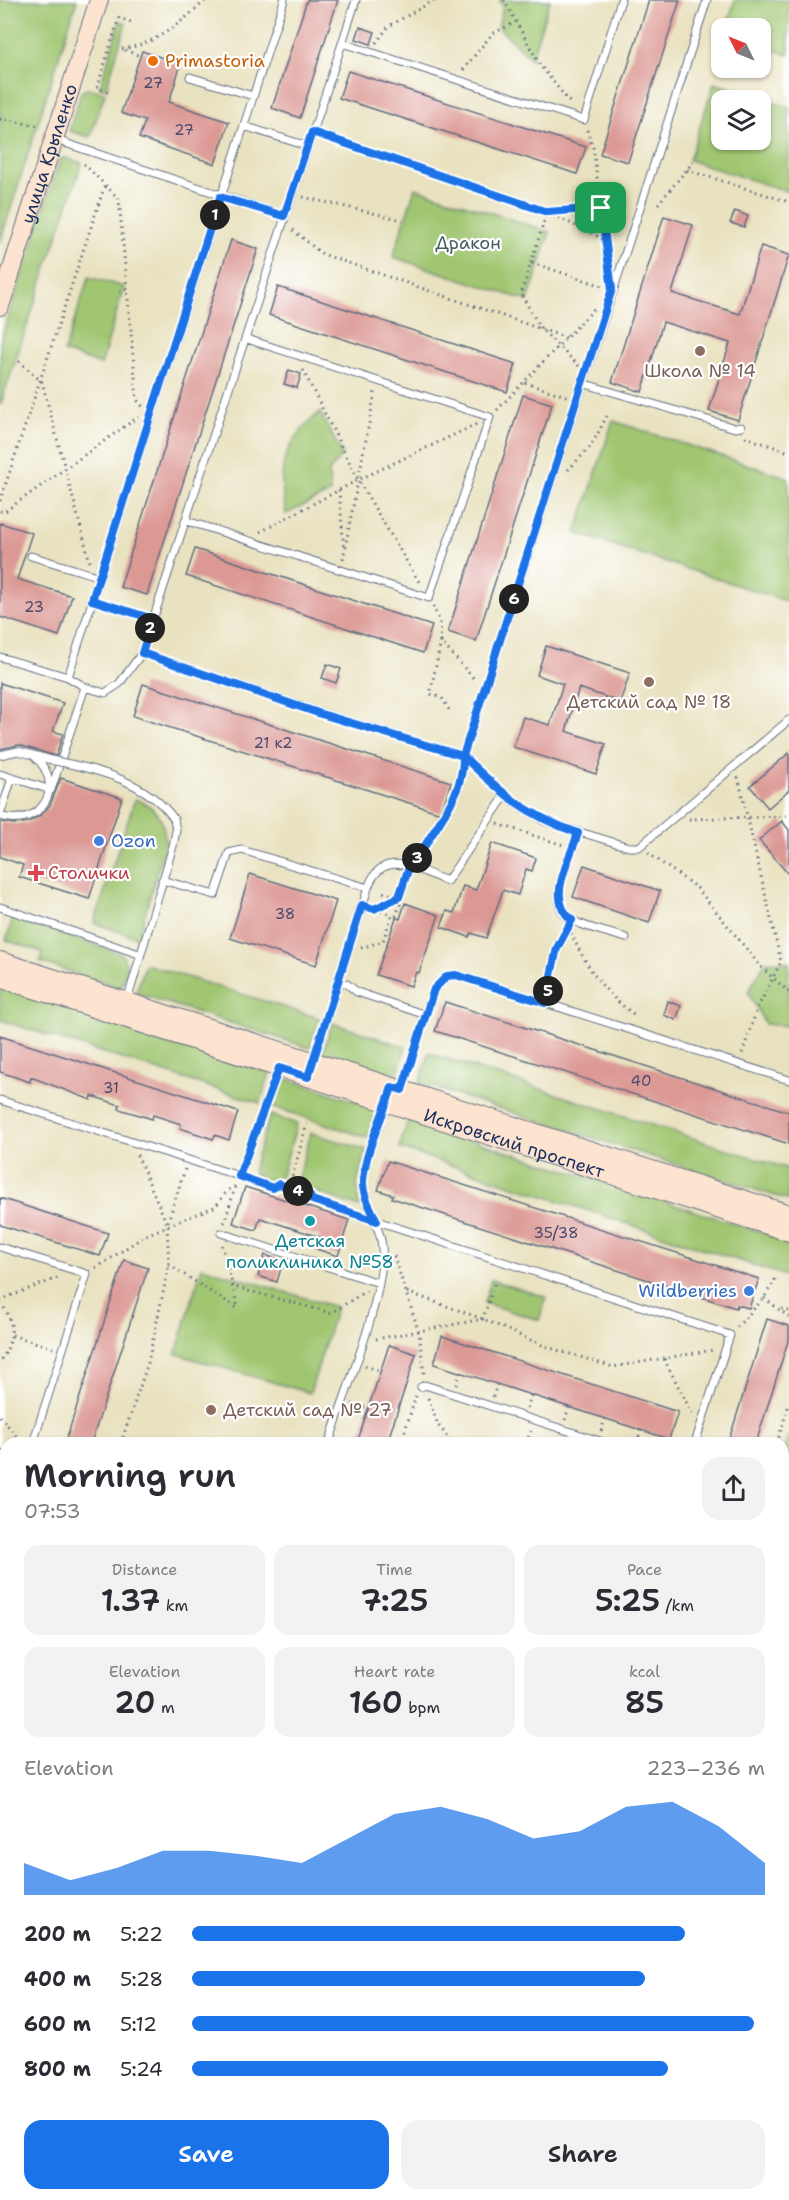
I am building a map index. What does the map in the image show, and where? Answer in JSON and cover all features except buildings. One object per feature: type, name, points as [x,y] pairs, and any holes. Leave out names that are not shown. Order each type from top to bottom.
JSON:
[{"type":"street","name":"улица Крыленко","points":[[0,306],[48,133],[99,0]]},
{"type":"street","name":"Искровский проспект","points":[[0,961],[124,1009],[394,1096],[789,1232]]},
{"type":"street","name":"Искровский проспект","points":[[0,978],[124,1009]]},
{"type":"street","name":"Искровский проспект","points":[[394,1096],[789,1214]]},
{"type":"lane","points":[[68,677],[92,600],[97,576],[284,0]]},
{"type":"lane","points":[[0,657],[68,677],[85,687],[105,693],[119,684],[142,653],[247,339],[356,0]]},
{"type":"lane","points":[[342,43],[584,120],[621,0]]},
{"type":"lane","points":[[463,756],[707,0]]},
{"type":"lane","points":[[190,77],[254,96]]},
{"type":"lane","points":[[244,126],[308,146]]},
{"type":"lane","points":[[48,133],[284,219]]},
{"type":"lane","points":[[187,521],[429,598],[490,417],[247,339]]},
{"type":"lane","points":[[582,383],[738,428]]},
{"type":"lane","points":[[31,556],[97,576]]},
{"type":"lane","points":[[92,600],[153,619]]},
{"type":"lane","points":[[142,653],[321,714],[463,756],[505,796],[544,821],[629,847],[639,847],[789,720]]},
{"type":"lane","points":[[0,774],[51,790],[85,687]]},
{"type":"lane","points":[[0,755],[18,751],[99,772],[150,793],[159,800],[174,819],[175,839],[124,1009]]},
{"type":"lane","points":[[12,778],[0,815],[21,819],[34,814],[43,806],[49,794],[50,782],[42,764],[35,757]]},
{"type":"lane","points":[[311,1069],[373,875],[382,866],[395,863],[447,881],[505,796]]},
{"type":"lane","points":[[578,833],[559,892],[558,903],[562,913],[572,920],[626,938]]},
{"type":"lane","points":[[162,880],[215,895],[229,853],[242,850],[368,887]]},
{"type":"lane","points":[[0,907],[140,954]]},
{"type":"lane","points":[[331,1437],[379,1283],[383,1245],[377,1221],[367,1202],[362,1182],[371,1146],[394,1096],[439,982],[447,976],[456,975],[789,1080]]},
{"type":"lane","points":[[339,981],[357,992],[426,1014]]},
{"type":"lane","points":[[0,1100],[239,1176],[281,1060]]},
{"type":"lane","points":[[377,1221],[730,1335],[697,1437]]},
{"type":"lane","points":[[221,1233],[379,1283]]},
{"type":"lane","points":[[0,1247],[87,1274],[35,1437]]},
{"type":"lane","points":[[423,1386],[587,1437]]},
{"type":"path","points":[[140,56],[122,50],[141,46],[172,30],[206,0]]},
{"type":"path","points":[[369,51],[390,26],[435,0]]},
{"type":"path","points":[[264,530],[358,480],[490,417],[560,347],[612,289],[593,148],[584,120],[540,65],[504,0]]},
{"type":"path","points":[[108,92],[97,88],[119,18],[131,22]]},
{"type":"path","points":[[456,79],[492,34],[516,22]]},
{"type":"path","points":[[0,119],[48,133]]},
{"type":"path","points":[[312,132],[547,212],[606,240]]},
{"type":"path","points":[[658,204],[694,161]]},
{"type":"path","points":[[0,511],[4,512],[146,411],[137,400],[119,199],[84,164]]},
{"type":"path","points":[[687,170],[789,202]]},
{"type":"path","points":[[0,501],[42,382],[105,185]]},
{"type":"path","points":[[292,194],[403,220]]},
{"type":"path","points":[[547,212],[633,207],[643,199]]},
{"type":"path","points":[[547,212],[521,294],[541,329],[586,373]]},
{"type":"path","points":[[284,219],[322,254],[568,338]]},
{"type":"path","points":[[531,263],[598,285]]},
{"type":"path","points":[[119,291],[127,289]]},
{"type":"path","points":[[296,355],[358,480],[429,598],[440,622],[441,642],[430,694],[442,698],[451,713]]},
{"type":"path","points":[[19,361],[42,382],[97,576]]},
{"type":"path","points":[[341,570],[377,381]]},
{"type":"path","points":[[525,383],[577,399]]},
{"type":"path","points":[[552,478],[558,480],[591,446],[607,416]]},
{"type":"path","points":[[738,428],[743,437],[789,452]]},
{"type":"path","points":[[339,490],[344,553]]},
{"type":"path","points":[[441,642],[484,690]]},
{"type":"path","points":[[362,905],[396,916],[401,902],[399,897],[411,868],[447,814],[463,765],[463,756]]},
{"type":"path","points":[[735,765],[781,962],[757,1009],[742,1054]]},
{"type":"path","points":[[672,820],[789,816]]},
{"type":"path","points":[[488,820],[565,846]]},
{"type":"path","points":[[639,847],[697,888],[772,977],[789,992]]},
{"type":"path","points":[[368,887],[399,897]]},
{"type":"path","points":[[374,909],[399,897]]},
{"type":"path","points":[[348,952],[383,941],[392,915]]},
{"type":"path","points":[[545,1003],[557,948],[572,920]]},
{"type":"path","points":[[568,928],[586,965],[621,1006],[635,1015]]},
{"type":"path","points":[[290,1188],[307,1124]]},
{"type":"path","points":[[123,1437],[148,1363],[169,1265],[167,1225],[131,1142]]},
{"type":"path","points":[[167,1225],[188,1160]]},
{"type":"path","points":[[87,1274],[146,1235],[216,1206],[227,1191],[235,1188],[239,1176],[273,1188],[279,1184],[309,1194],[312,1200],[377,1221]]},
{"type":"path","points":[[169,1265],[238,1308]]},
{"type":"path","points":[[399,1267],[419,1332],[422,1361]]},
{"type":"path","points":[[0,1361],[9,1347],[12,1335],[10,1320],[0,1301],[76,1270]]},
{"type":"path","points":[[730,1335],[764,1298],[776,1278]]},
{"type":"path","points":[[483,1319],[495,1282]]},
{"type":"path","points":[[231,1286],[331,1313],[379,1283]]},
{"type":"path","points":[[407,1292],[483,1319],[544,1346],[613,1368],[700,1352]]},
{"type":"path","points":[[764,1298],[789,1317]]},
{"type":"path","points":[[780,1309],[789,1311]]},
{"type":"path","points":[[362,1341],[483,1319]]},
{"type":"path","points":[[12,1335],[62,1351]]},
{"type":"path","points":[[664,1359],[700,1427]]},
{"type":"path","points":[[403,1437],[423,1386]]},
{"type":"path","points":[[423,1386],[438,1425],[448,1437]]},
{"type":"path","points":[[779,1437],[789,1404]]},
{"type":"path","points":[[0,1416],[17,1437]]},
{"type":"path","points":[[638,1437],[640,1430]]},
{"type":"green space","points":[[0,0],[77,0],[0,242]]},
{"type":"green space","points":[[499,0],[550,0],[531,59],[498,27],[503,7]]},
{"type":"green space","points":[[735,0],[789,0],[789,55],[771,49],[771,18],[729,18]]},
{"type":"green space","points":[[120,21],[126,23],[106,89],[100,87]]},
{"type":"green space","points":[[714,83],[736,90],[712,90]]},
{"type":"green space","points":[[89,88],[105,93],[90,137],[69,131],[81,92]]},
{"type":"green space","points":[[711,92],[711,150],[771,150],[771,101],[789,107],[789,192],[689,160]]},
{"type":"green space","points":[[65,158],[82,163],[0,406],[0,342],[60,159]]},
{"type":"green space","name":"Дракон","points":[[415,188],[550,232],[528,301],[393,257]]},
{"type":"green space","points":[[89,277],[124,287],[101,365],[64,352]]},
{"type":"green space","points":[[320,412],[342,454],[329,472],[330,493],[286,514],[282,483],[285,457],[298,435]]},
{"type":"green space","points":[[613,421],[789,478],[789,602],[576,533]]},
{"type":"green space","points":[[135,799],[149,806],[159,816],[165,837],[165,845],[138,938],[94,923]]},
{"type":"green space","points":[[13,918],[122,954],[127,966],[121,988],[40,962],[42,952],[6,940]]},
{"type":"green space","points":[[766,961],[789,962],[789,1026],[765,1024],[748,992]]},
{"type":"green space","points":[[145,964],[319,1018],[310,1048],[136,993]]},
{"type":"green space","points":[[0,987],[270,1073],[260,1103],[0,1020]]},
{"type":"green space","points":[[332,1023],[406,1047],[397,1075],[323,1052]]},
{"type":"green space","points":[[429,1053],[789,1169],[788,1200],[420,1083]]},
{"type":"green space","points":[[282,1077],[378,1109],[369,1138],[273,1107]]},
{"type":"green space","points":[[270,1115],[297,1124],[283,1171],[279,1178],[266,1180],[254,1174],[253,1169]]},
{"type":"green space","points":[[408,1120],[789,1241],[789,1277],[399,1148]]},
{"type":"green space","points":[[311,1133],[367,1150],[357,1183],[359,1207],[296,1185]]},
{"type":"green space","points":[[202,1267],[336,1307],[310,1393],[176,1354]]},
{"type":"green space","points":[[491,1280],[546,1297],[539,1320],[484,1303]]},
{"type":"place","name":"Primastoria","points":[[153,61]]},
{"type":"place","name":"Школа № 14","points":[[700,351]]},
{"type":"place","name":"Детский сад № 18","points":[[649,682]]},
{"type":"place","name":"Ozon","points":[[99,841]]},
{"type":"place","name":"Столички","points":[[36,873]]},
{"type":"place","name":"Детская поликлиника №58","points":[[310,1221]]},
{"type":"place","name":"Wildberries","points":[[749,1291]]},
{"type":"place","name":"Детский сад № 27","points":[[211,1410]]},
{"type":"route","points":[[601,208],[547,212],[312,132],[284,216],[220,197],[92,600],[153,619],[142,653],[321,714],[463,756],[463,765],[447,814],[419,854],[413,868],[409,867],[399,897],[374,909],[362,905],[308,1077],[279,1068],[239,1176],[273,1188],[279,1184],[309,1194],[312,1200],[377,1221],[367,1202],[362,1182],[371,1146],[392,1087],[402,1090],[434,989],[447,976],[456,975],[545,1003],[557,948],[572,920],[562,913],[558,903],[559,892],[578,833],[544,821],[505,796],[463,756],[612,289],[601,208]]}]
